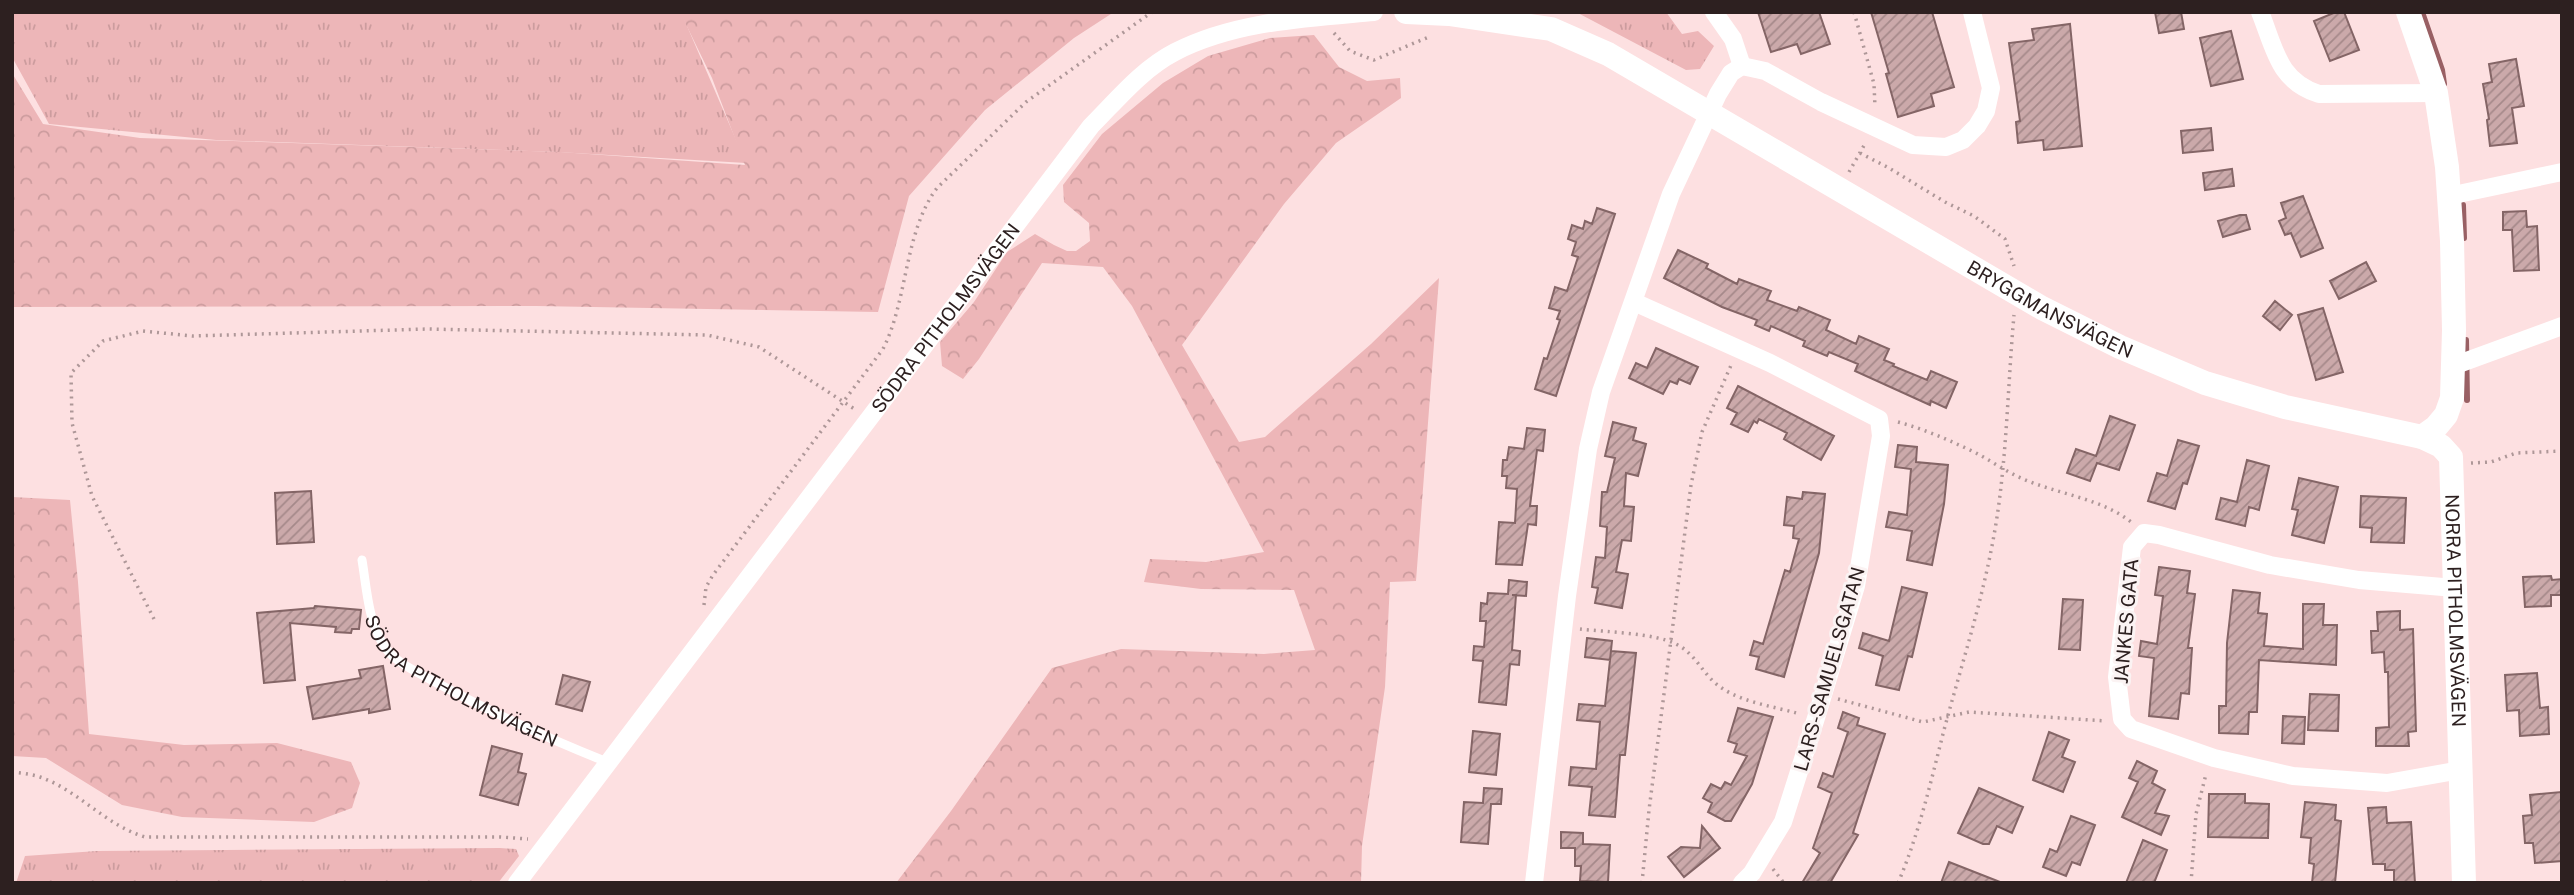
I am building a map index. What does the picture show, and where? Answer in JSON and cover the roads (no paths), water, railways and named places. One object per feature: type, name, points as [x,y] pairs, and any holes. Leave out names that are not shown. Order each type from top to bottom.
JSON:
[{"type":"street","name":"SÖDRA PITHOLMSVÄGEN","points":[[517,883],[1091,126],[1137,79],[1174,53],[1215,36],[1268,24],[1374,12]]},
{"type":"street","points":[[1406,12],[1462,15],[1551,29],[1608,54],[1709,113]]},
{"type":"street","points":[[1714,12],[1733,39],[1742,66]]},
{"type":"street","points":[[1534,883],[1588,449],[1601,392],[1651,247],[1671,194],[1709,113],[1731,73],[1742,66],[1765,71],[1821,102],[1913,145],[1946,147],[1963,140],[1977,126],[1986,111],[1991,88],[1972,12]]},
{"type":"street","points":[[2260,12],[2286,75],[2301,88],[2319,94],[2436,93]]},
{"type":"street","points":[[2408,12],[2436,93],[2452,241],[2452,398],[2446,415],[2422,437]]},
{"type":"street","name":"BRYGGMANSVÄGEN","points":[[1709,113],[2016,300],[2205,383],[2285,407],[2422,437]]},
{"type":"street","points":[[2449,196],[2562,172]]},
{"type":"street","name":"LARS-SAMUELSGATAN","points":[[1634,302],[1739,349],[1879,419],[1881,436],[1856,586],[1783,822],[1752,873],[1742,883]]},
{"type":"street","points":[[2453,366],[2562,326]]},
{"type":"street","name":"NORRA PITHOLMSVÄGEN","points":[[2422,437],[2441,446],[2451,457],[2464,883]]},
{"type":"street","name":"JANKES GATA","points":[[2455,588],[2359,580],[2270,565],[2160,535],[2144,534],[2133,547],[2117,677],[2122,716],[2131,729],[2214,758],[2293,776],[2387,783],[2461,770]]},
{"type":"lane","name":"SÖDRA PITHOLMSVÄGEN","points":[[362,560],[373,626],[386,650],[412,669],[470,701],[550,739],[607,762]]},
{"type":"waterway","points":[[2422,12],[2442,70],[2444,84]]},
{"type":"waterway","points":[[2463,205],[2464,238]]},
{"type":"waterway","points":[[2466,340],[2467,400]]}]
